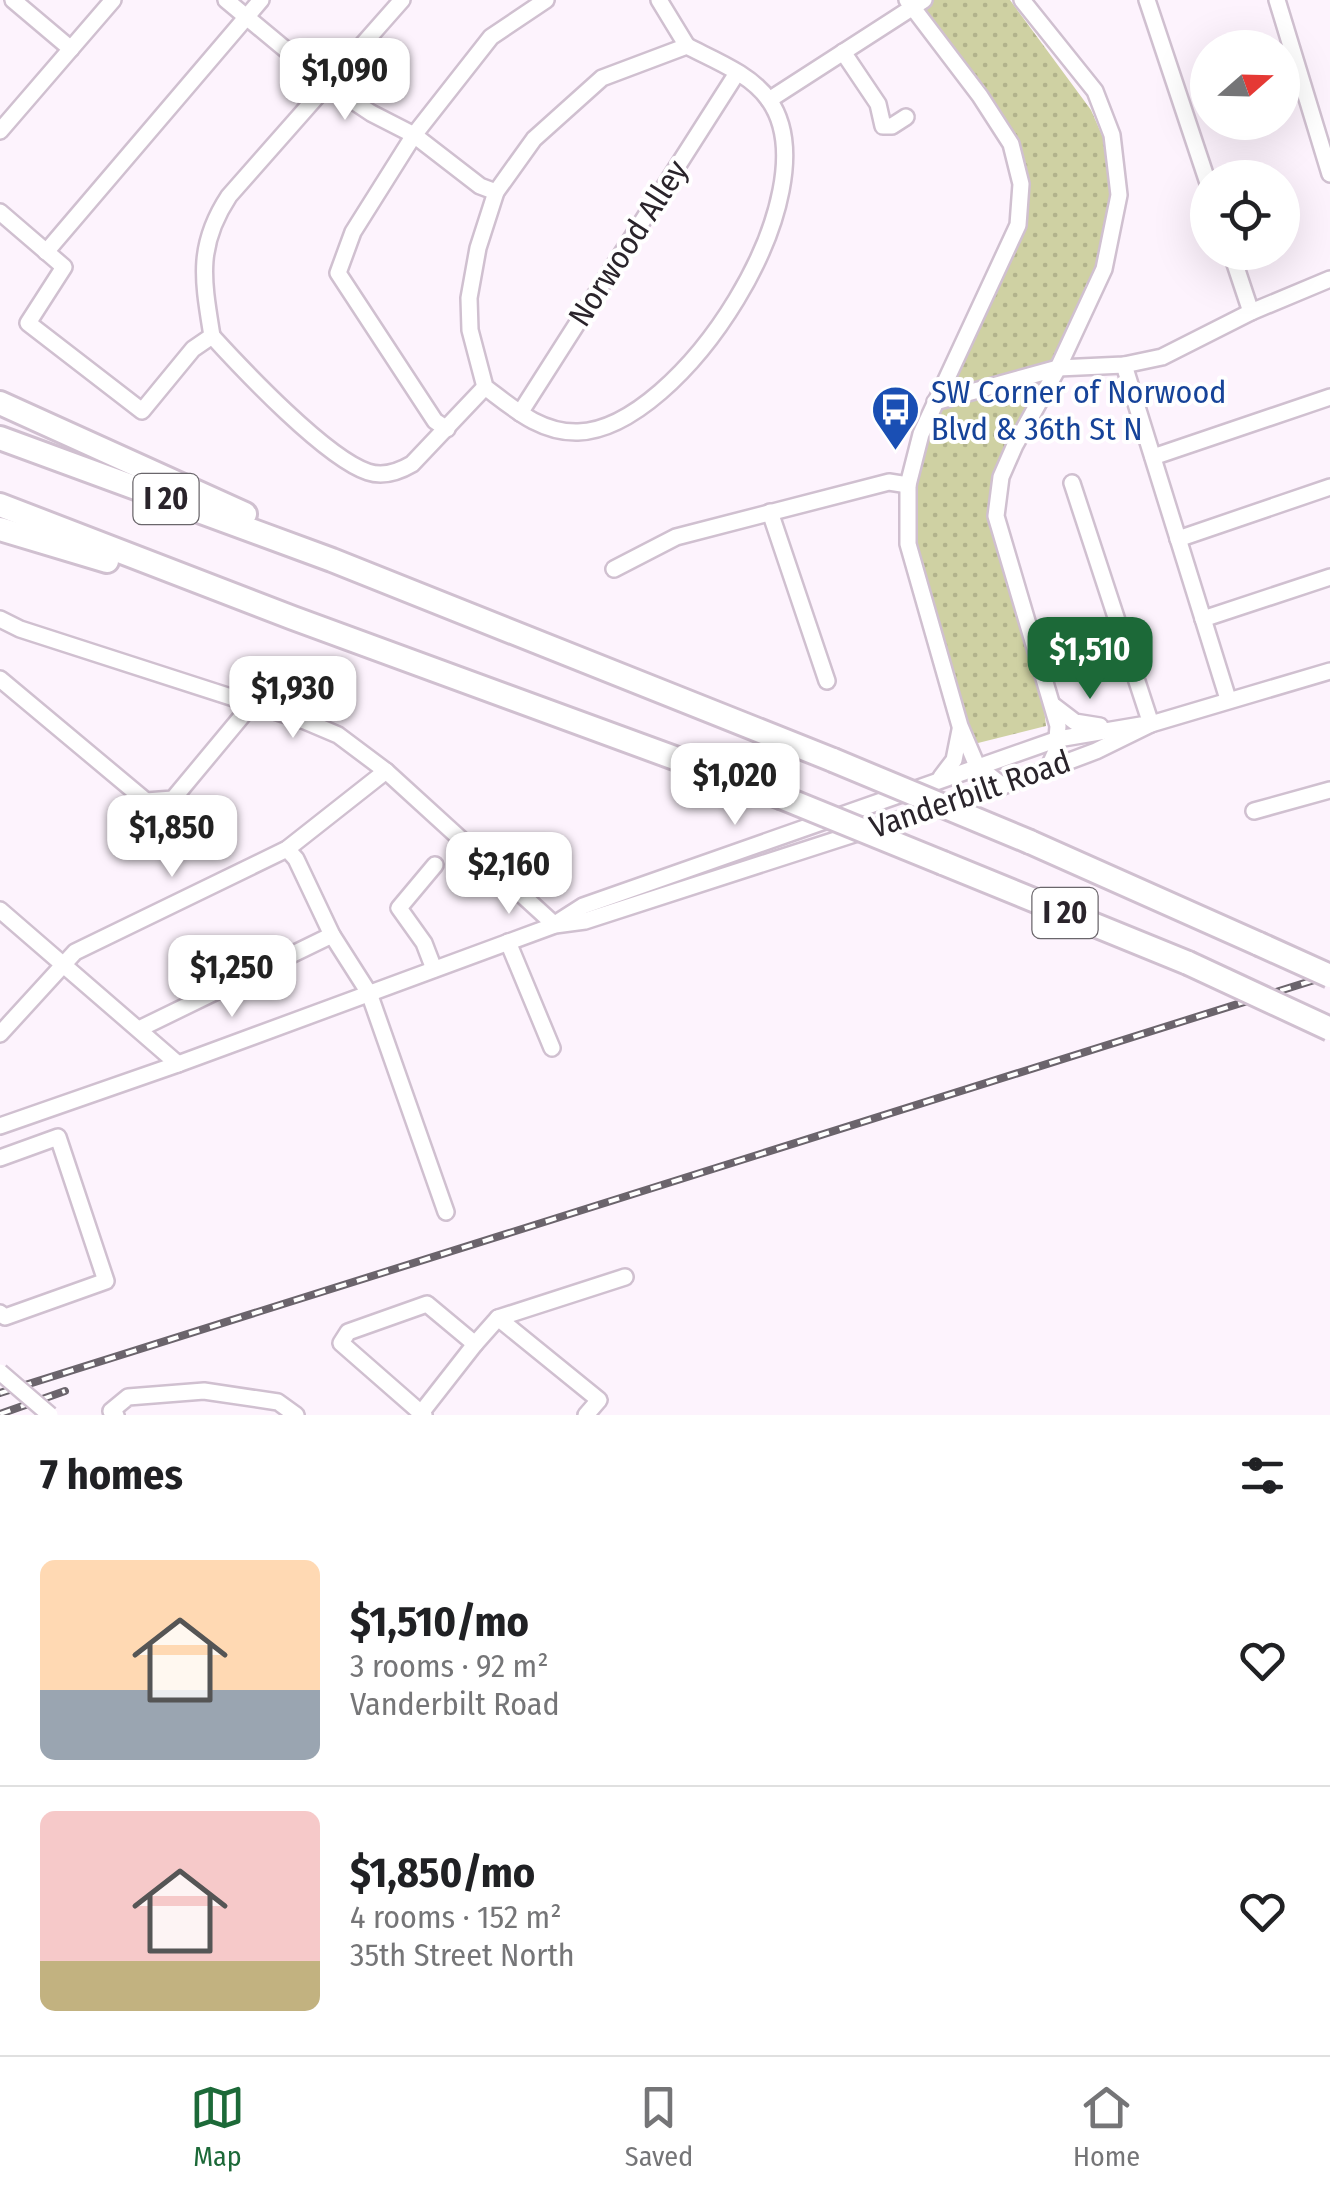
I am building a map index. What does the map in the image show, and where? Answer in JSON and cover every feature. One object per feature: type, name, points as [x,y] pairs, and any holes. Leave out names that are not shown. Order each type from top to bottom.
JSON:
[{"type":"highway","points":[[0,402],[244,513],[332,560]]},
{"type":"highway","name":"I 20","points":[[0,438],[332,560],[833,760],[1030,842],[1330,976]]},
{"type":"highway","name":"I 20","points":[[0,505],[293,618],[782,797],[1188,963],[1330,1029]]},
{"type":"highway","points":[[0,529],[293,618]]},
{"type":"street","points":[[14,0],[71,49]]},
{"type":"street","points":[[0,131],[112,0]]},
{"type":"street","points":[[226,0],[326,83],[414,135],[480,186],[496,192]]},
{"type":"street","points":[[46,252],[261,0]]},
{"type":"street","points":[[374,28],[387,0]]},
{"type":"street","points":[[402,0],[326,83],[213,219],[202,272],[212,336],[316,436],[372,474],[398,472],[412,464],[485,387]]},
{"type":"street","points":[[447,429],[435,421],[338,273],[353,232],[414,135],[491,37],[546,0]]},
{"type":"street","points":[[659,0],[687,46],[737,72],[769,100],[782,134],[785,164],[776,215],[761,258],[718,330],[667,386],[622,420],[580,432],[541,426],[485,387],[470,330],[469,298],[478,248],[496,192],[534,139],[602,78],[687,46]]},
{"type":"street","points":[[1022,0],[1096,91],[1112,135],[1119,194],[1104,269],[1001,476],[996,516],[1053,705],[1058,739],[1048,769]]},
{"type":"street","points":[[1147,0],[1201,160]]},
{"type":"street","points":[[1276,0],[1330,174]]},
{"type":"street","points":[[769,100],[914,2],[1010,144],[1021,184],[1018,224],[920,434],[908,486],[908,544],[960,726],[977,766],[1003,786]]},
{"type":"street","points":[[843,52],[878,104],[883,126],[892,126],[906,117]]},
{"type":"street","name":"Norwood Alley","points":[[520,413],[737,72]]},
{"type":"street","points":[[0,212],[64,266],[28,323],[142,411],[193,349],[212,336]]},
{"type":"street","points":[[1237,270],[1250,312]]},
{"type":"street","points":[[936,402],[1058,368],[1124,365],[1162,356],[1250,312],[1330,279]]},
{"type":"street","points":[[1124,365],[1228,699]]},
{"type":"street","points":[[1152,457],[1330,396]]},
{"type":"street","points":[[614,569],[676,537],[890,482],[908,486]]},
{"type":"street","points":[[1072,483],[1151,724]]},
{"type":"street","points":[[1178,539],[1330,488]]},
{"type":"street","points":[[770,512],[826,681]]},
{"type":"street","points":[[1203,619],[1330,577]]},
{"type":"street","points":[[0,619],[338,735],[386,771],[555,924]]},
{"type":"street","name":"Vanderbilt Road","points":[[555,924],[585,920],[1003,786],[1096,752],[1151,724],[1330,672]]},
{"type":"street","points":[[0,679],[146,801],[173,799],[252,704]]},
{"type":"street","points":[[1053,705],[1075,722],[1114,728]]},
{"type":"street","name":"Vanderbilt Road","points":[[0,1126],[508,942],[555,924],[583,906],[940,778],[1058,739],[1151,724]]},
{"type":"street","points":[[940,778],[954,760],[960,726]]},
{"type":"street","points":[[0,1034],[75,952],[287,849],[386,771]]},
{"type":"street","points":[[1254,811],[1330,790]]},
{"type":"street","points":[[287,849],[296,859],[332,935],[369,992],[446,1212]]},
{"type":"street","points":[[434,969],[424,943],[400,908],[435,866]]},
{"type":"street","points":[[0,910],[178,1064]]},
{"type":"street","points":[[139,1029],[332,935]]},
{"type":"street","points":[[508,942],[552,1048]]},
{"type":"street","points":[[0,1312],[5,1318],[106,1280],[49,1109]]},
{"type":"street","points":[[0,1158],[58,1137]]},
{"type":"street","points":[[475,1344],[426,1304],[348,1332],[341,1344],[421,1414],[498,1318],[625,1277]]},
{"type":"street","points":[[498,1318],[599,1400],[586,1415]]},
{"type":"street","points":[[0,1372],[50,1415]]},
{"type":"street","points":[[116,1415],[112,1411],[128,1397],[204,1390],[278,1402],[296,1415]]},
{"type":"green space","points":[[917,0],[1010,0],[1091,110],[1105,142],[1112,198],[1099,267],[995,472],[989,514],[1042,691],[1046,726],[974,744],[916,544],[915,486],[927,436],[1027,221],[1029,177],[1012,130]]},
{"type":"railway","points":[[0,1393],[1330,975]]},
{"type":"railway","points":[[0,1414],[65,1391]]},
{"type":"place","name":"SW Corner of Norwood Blvd & 36th St N","points":[[896,452]]}]
